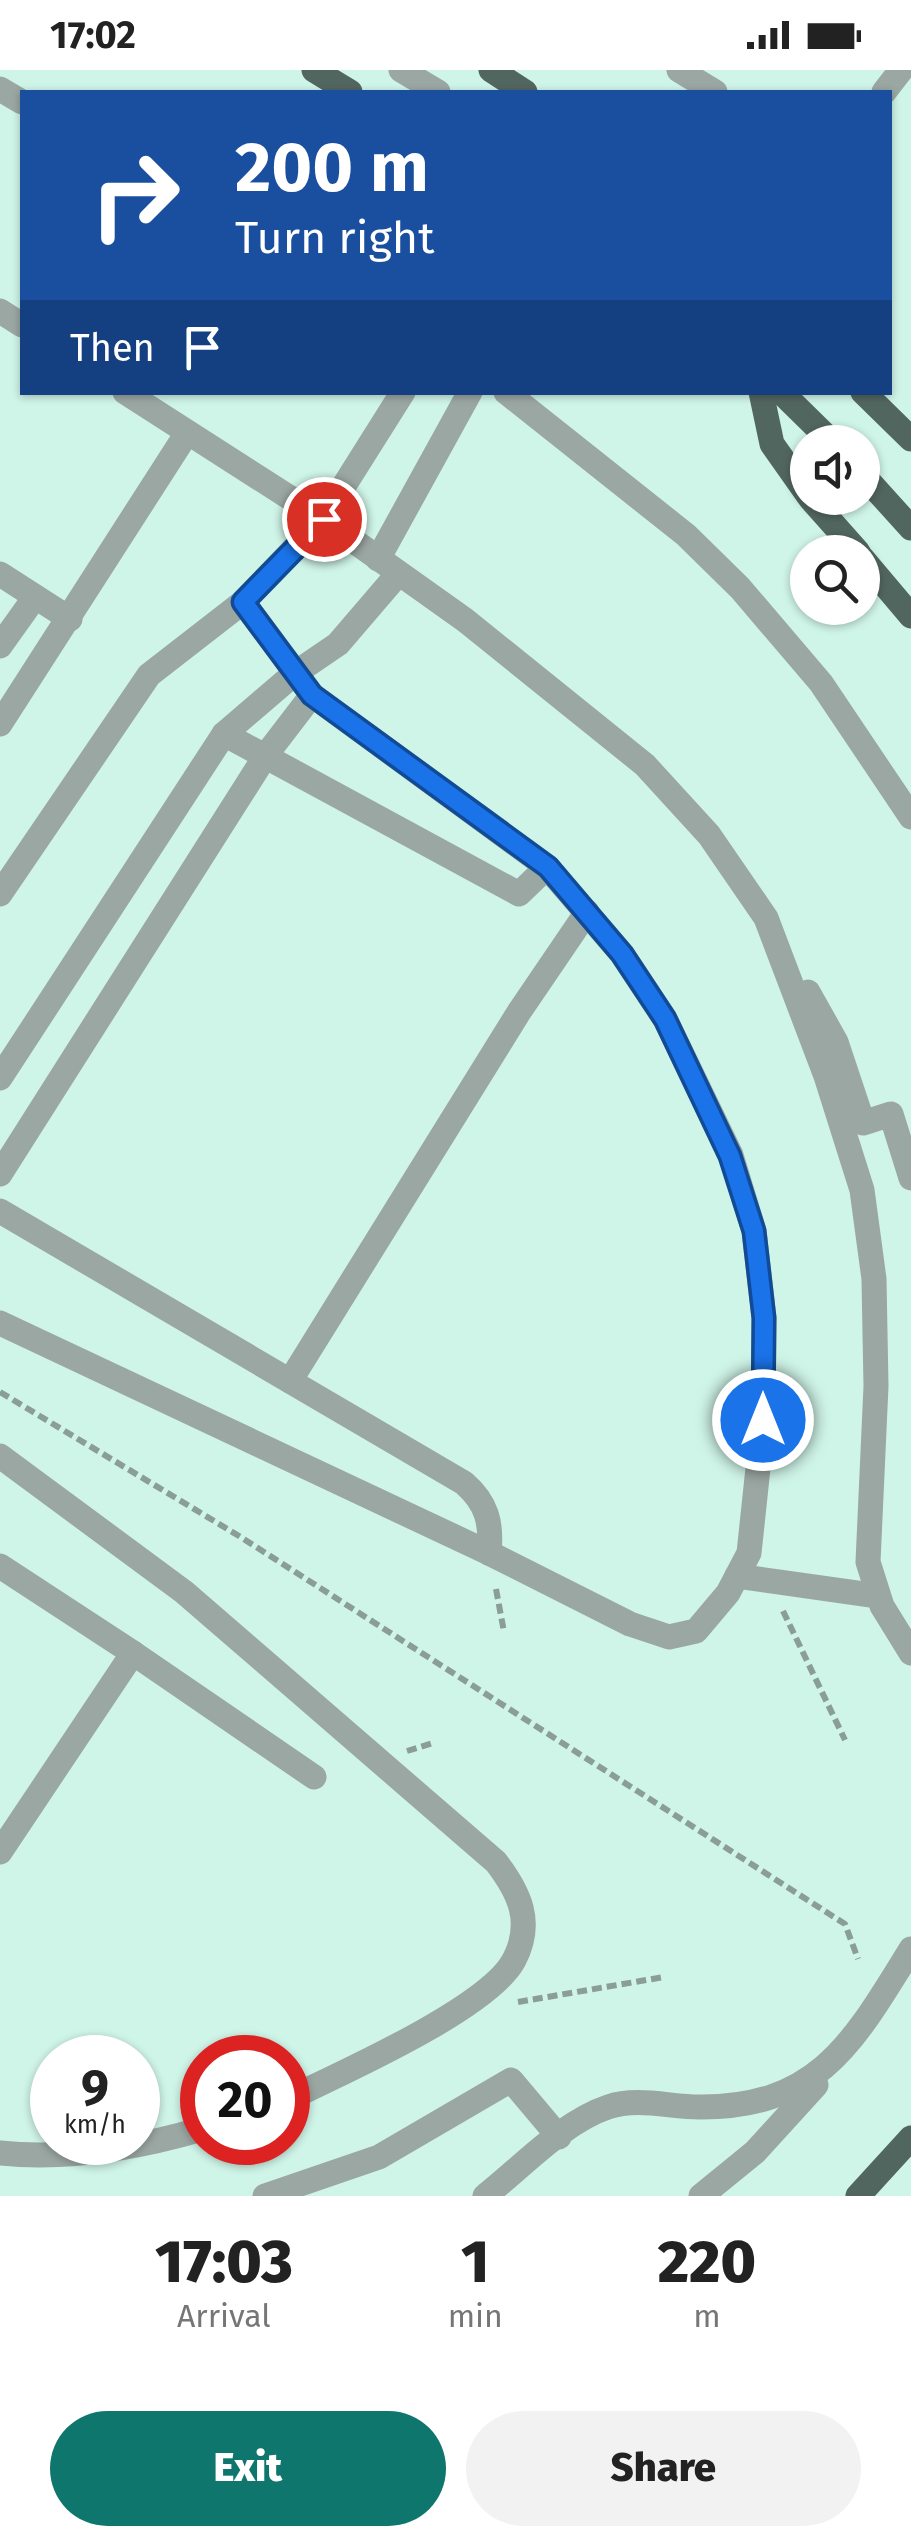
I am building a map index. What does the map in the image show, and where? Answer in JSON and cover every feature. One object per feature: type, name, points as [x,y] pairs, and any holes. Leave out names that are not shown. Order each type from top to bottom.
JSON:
[{"type":"main road","points":[[314,70],[347,90]]},
{"type":"main road","points":[[492,70],[522,90]]},
{"type":"main road","points":[[762,395],[772,444],[790,469]]},
{"type":"main road","points":[[784,395],[815,425]]},
{"type":"main road","points":[[865,395],[911,439]]},
{"type":"main road","points":[[880,494],[911,528]]},
{"type":"main road","points":[[826,515],[843,535]]},
{"type":"main road","points":[[880,579],[911,616]]},
{"type":"main road","points":[[858,2196],[911,2138]]},
{"type":"lane","points":[[401,70],[435,90]]},
{"type":"lane","points":[[679,70],[713,90]]},
{"type":"lane","points":[[886,90],[901,70]]},
{"type":"lane","points":[[130,395],[324,519],[464,620],[645,766],[708,835],[766,918],[836,1042],[864,1123],[892,1114],[911,1178]]},
{"type":"lane","points":[[0,894],[148,675],[243,602],[324,519],[401,395]]},
{"type":"lane","points":[[0,1078],[224,734],[294,674],[338,644],[388,567],[469,395]]},
{"type":"lane","points":[[510,395],[686,535],[740,588],[821,683],[911,817]]},
{"type":"lane","points":[[0,724],[188,433]]},
{"type":"lane","points":[[0,574],[70,619]]},
{"type":"lane","points":[[0,646],[36,597]]},
{"type":"lane","points":[[0,1324],[489,1553],[630,1624],[669,1636],[696,1631],[737,1576],[748,1553],[757,1509],[763,1420],[764,1318],[754,1231],[730,1156],[684,1054],[622,954],[548,867],[312,695],[294,674],[266,626],[243,602]]},
{"type":"lane","points":[[0,1174],[266,756],[312,695]]},
{"type":"lane","points":[[224,734],[519,894],[548,867]]},
{"type":"lane","points":[[290,1381],[519,1012],[586,912]]},
{"type":"lane","points":[[766,918],[826,1076],[862,1190],[874,1279],[876,1386],[867,1535],[878,1596],[911,1653]]},
{"type":"lane","points":[[0,1211],[464,1482],[480,1497],[488,1514],[489,1553]]},
{"type":"lane","points":[[0,1456],[184,1592],[482,1850],[516,1888],[524,1924],[520,1944],[506,1972],[480,1994],[373,2059],[310,2088]]},
{"type":"lane","points":[[0,1566],[314,1777]]},
{"type":"lane","points":[[737,1576],[878,1596]]},
{"type":"lane","points":[[0,1852],[134,1653]]},
{"type":"lane","points":[[701,2196],[755,2152],[839,2057],[911,1949]]},
{"type":"lane","points":[[485,2196],[560,2137],[610,2106],[632,2102],[724,2107],[783,2096],[812,2080],[839,2057]]},
{"type":"lane","points":[[265,2196],[379,2157],[511,2080],[560,2137]]},
{"type":"lane","points":[[0,2153],[68,2154],[154,2143],[180,2135]]},
{"type":"path","points":[[0,1392],[239,1536],[845,1924],[858,1958]]},
{"type":"path","points":[[778,1600],[845,1740]]},
{"type":"path","points":[[502,2004],[664,1976]]},
{"type":"shaded area","points":[[0,70],[911,70],[911,2196],[0,2196]]},
{"type":"route","points":[[324,519],[243,602],[266,626],[294,674],[312,695],[548,867],[622,954],[665,1019],[730,1156],[754,1231],[764,1318],[763,1420]]}]
